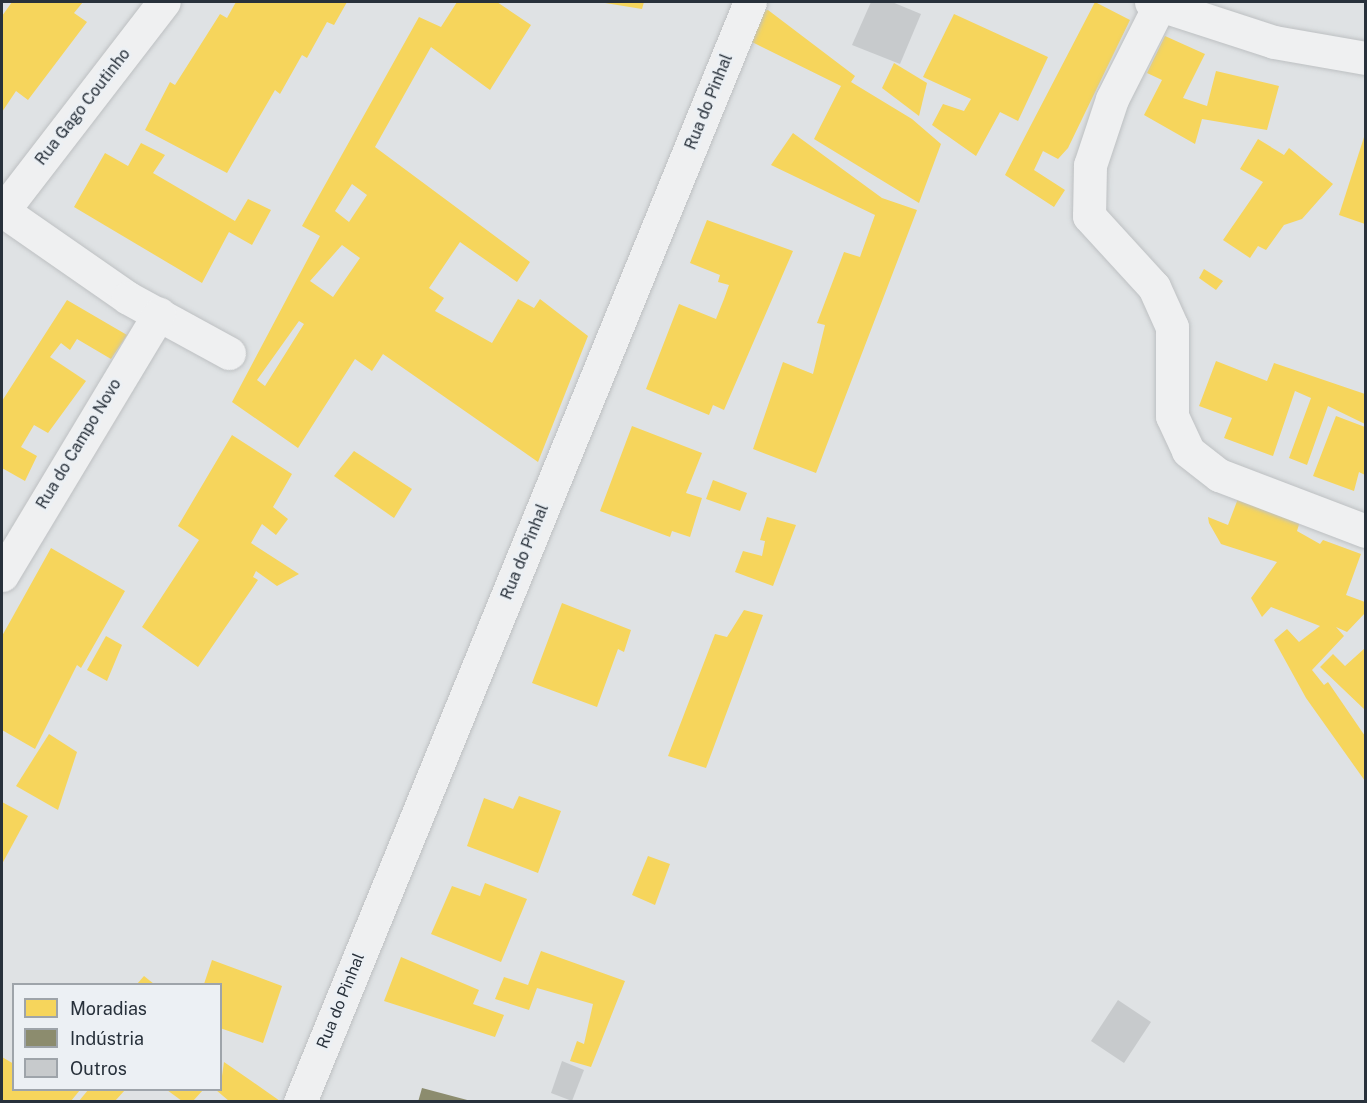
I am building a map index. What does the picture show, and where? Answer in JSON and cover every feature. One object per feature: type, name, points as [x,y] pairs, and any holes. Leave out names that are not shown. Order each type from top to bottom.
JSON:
[{"type":"street","name":"Rua Gago Coutinho","points":[[2,211],[164,2]]},
{"type":"street","name":"Rua do Pinhal","points":[[300,1101],[750,2]]},
{"type":"street","points":[[1365,58],[1274,42],[1156,3],[1112,99],[1090,165],[1089,216],[1154,287],[1172,327],[1172,416],[1188,451],[1218,475],[1365,531]]},
{"type":"street","points":[[2,211],[159,314],[229,353]]},
{"type":"street","name":"Rua do Campo Novo","points":[[2,575],[159,314]]},
{"type":"building: Moradias","points":[[12,2],[83,2],[74,13],[87,22],[28,100],[16,91],[2,112],[2,16]]},
{"type":"building: Moradias","points":[[236,2],[347,2],[334,25],[327,22],[307,58],[302,55],[280,94],[275,90],[227,173],[145,130],[170,82],[175,85],[220,14],[227,18]]},
{"type":"building: Moradias","points":[[457,2],[497,2],[531,25],[490,90],[431,47],[375,147],[530,262],[517,282],[460,242],[429,288],[444,298],[435,311],[492,343],[518,299],[534,308],[540,299],[588,336],[538,462],[383,354],[372,371],[355,359],[298,448],[232,402],[320,236],[302,226],[419,17],[441,27]],"holes":[[[352,184],[367,195],[349,222],[335,211]],[[342,245],[360,258],[333,297],[310,281]],[[299,321],[304,324],[265,386],[257,380]]]},
{"type":"building: Moradias","points":[[599,2],[644,2],[642,9]]},
{"type":"building: Moradias","points":[[1095,2],[1130,20],[1068,148],[1058,159],[1043,151],[1034,170],[1065,190],[1054,207],[1005,175]]},
{"type":"building: Moradias","points":[[768,10],[855,76],[851,82],[912,119],[941,144],[919,203],[814,139],[841,86],[748,40],[759,12]]},
{"type":"building: Moradias","points":[[954,14],[1048,57],[1018,121],[1000,112],[976,156],[932,125],[943,104],[964,111],[971,99],[923,77]]},
{"type":"building: Moradias","points":[[1165,36],[1205,54],[1183,98],[1207,106],[1216,71],[1279,86],[1267,130],[1202,119],[1195,144],[1144,115],[1162,80],[1147,73]]},
{"type":"building: Moradias","points":[[894,63],[927,83],[919,116],[882,88]]},
{"type":"building: Moradias","points":[[793,133],[882,198],[917,210],[816,473],[753,449],[783,362],[813,374],[825,325],[817,323],[844,252],[860,257],[875,215],[771,165]]},
{"type":"building: Moradias","points":[[1365,134],[1365,224],[1339,215]]},
{"type":"building: Moradias","points":[[1258,139],[1284,155],[1289,148],[1333,184],[1302,219],[1284,225],[1266,250],[1258,246],[1250,258],[1223,240],[1263,182],[1240,169]]},
{"type":"building: Moradias","points":[[141,143],[165,155],[153,173],[235,221],[248,199],[271,210],[252,245],[229,232],[202,283],[74,207],[105,153],[128,166]]},
{"type":"building: Moradias","points":[[707,220],[793,251],[724,410],[713,405],[709,415],[646,389],[679,304],[716,319],[724,299],[729,285],[718,282],[720,275],[690,263]]},
{"type":"building: Moradias","points":[[1204,269],[1223,281],[1216,290],[1199,278]]},
{"type":"building: Moradias","points":[[67,300],[127,335],[111,359],[77,339],[70,350],[61,343],[50,357],[86,381],[48,433],[34,425],[21,447],[37,456],[25,481],[2,468],[2,401]]},
{"type":"building: Moradias","points":[[1216,361],[1267,381],[1274,363],[1365,394],[1365,424],[1328,406],[1307,465],[1289,458],[1311,398],[1295,391],[1273,456],[1224,438],[1232,418],[1199,406]]},
{"type":"building: Moradias","points":[[1336,416],[1365,427],[1365,475],[1359,472],[1354,491],[1313,476]]},
{"type":"building: Moradias","points":[[632,426],[702,453],[686,493],[702,498],[690,537],[672,531],[670,537],[600,511]]},
{"type":"building: Moradias","points":[[232,435],[292,474],[273,507],[288,519],[276,535],[262,524],[251,543],[299,574],[277,586],[256,571],[253,577],[258,580],[198,667],[142,627],[199,540],[178,526]]},
{"type":"building: Moradias","points":[[354,451],[412,489],[394,518],[334,476]]},
{"type":"building: Moradias","points":[[713,480],[747,493],[740,511],[706,499]]},
{"type":"building: Moradias","points":[[1239,496],[1301,518],[1297,531],[1320,544],[1323,540],[1361,554],[1346,595],[1365,602],[1365,613],[1347,632],[1336,627],[1344,636],[1312,670],[1324,685],[1328,682],[1365,736],[1365,781],[1306,698],[1274,640],[1287,629],[1299,642],[1320,626],[1271,607],[1262,617],[1251,598],[1277,562],[1221,544],[1209,523],[1208,517],[1228,525]]},
{"type":"building: Moradias","points":[[767,517],[796,525],[773,586],[735,572],[743,551],[762,556],[765,541],[760,540]]},
{"type":"building: Moradias","points":[[51,548],[125,591],[81,668],[77,665],[35,749],[2,730],[2,636]]},
{"type":"building: Moradias","points":[[562,603],[631,630],[624,652],[618,649],[597,707],[532,683]]},
{"type":"building: Moradias","points":[[744,610],[763,615],[706,768],[668,756],[715,634],[727,637]]},
{"type":"building: Moradias","points":[[106,636],[122,645],[107,681],[87,670]]},
{"type":"building: Moradias","points":[[1365,648],[1365,710],[1320,667],[1333,654],[1345,666]]},
{"type":"building: Moradias","points":[[49,734],[77,752],[58,810],[16,786]]},
{"type":"building: Moradias","points":[[519,796],[561,811],[538,873],[467,846],[484,798],[513,809]]},
{"type":"building: Moradias","points":[[2,802],[28,816],[2,864]]},
{"type":"building: Moradias","points":[[648,856],[670,864],[655,905],[632,895]]},
{"type":"building: Moradias","points":[[485,883],[527,899],[501,962],[431,934],[452,886],[480,896]]},
{"type":"building: Moradias","points":[[541,951],[625,981],[591,1067],[570,1061],[577,1041],[584,1044],[593,1004],[537,988],[529,1010],[495,999],[504,977],[528,985]]},
{"type":"building: Moradias","points":[[401,957],[479,990],[473,1004],[504,1015],[495,1037],[384,1001]]},
{"type":"building: Moradias","points":[[212,960],[282,986],[263,1043],[222,1029],[222,983],[204,983]]},
{"type":"building: Moradias","points":[[144,976],[153,983],[138,983]]},
{"type":"building: Moradias","points":[[2,1057],[12,1063],[12,1091],[79,1091],[71,1101],[2,1101]]},
{"type":"building: Moradias","points":[[224,1062],[280,1101],[229,1101],[217,1091],[222,1091]]},
{"type":"building: Moradias","points":[[87,1091],[124,1091],[115,1101],[79,1101]]},
{"type":"building: Moradias","points":[[168,1091],[202,1091],[193,1101],[182,1101]]},
{"type":"building: Indústria","points":[[422,1088],[471,1101],[471,1102],[418,1102]]},
{"type":"building: Outros","points":[[871,2],[892,2],[921,14],[900,64],[852,45]]},
{"type":"building: Outros","points":[[1118,1000],[1151,1022],[1124,1063],[1091,1041]]},
{"type":"building: Outros","points":[[562,1061],[584,1070],[572,1101],[551,1093]]}]
